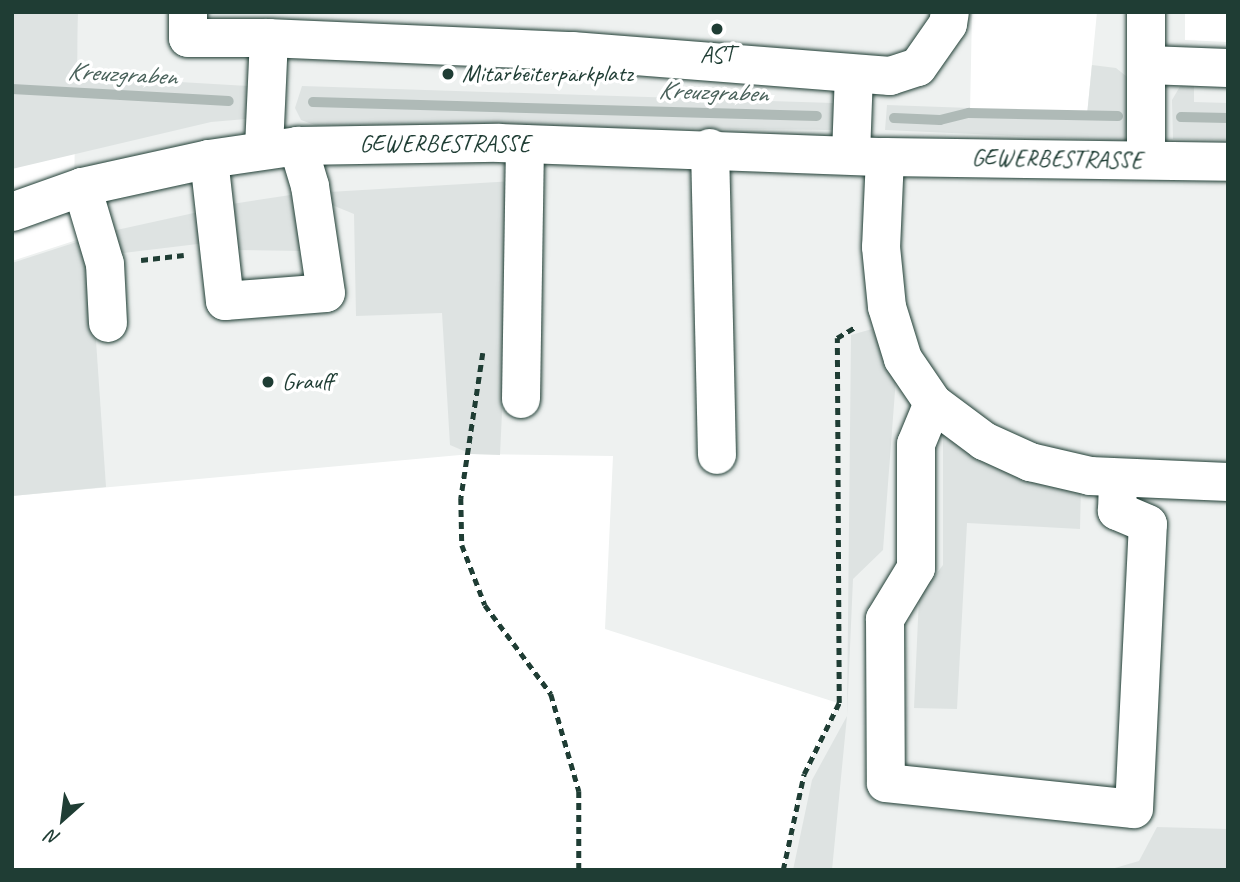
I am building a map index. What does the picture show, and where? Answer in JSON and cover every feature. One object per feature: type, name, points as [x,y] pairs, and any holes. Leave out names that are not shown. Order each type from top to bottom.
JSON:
[{"type":"street","points":[[188,12],[188,38],[279,30],[890,76],[918,67],[948,24],[950,12]]},
{"type":"street","points":[[1146,12],[1146,160]]},
{"type":"street","points":[[209,159],[225,301],[326,293],[310,186],[281,147],[279,30]]},
{"type":"street","points":[[1147,65],[1228,68]]},
{"type":"street","points":[[854,75],[881,247],[887,307],[903,359],[933,403],[984,441],[1030,462],[1090,476],[1228,482]]},
{"type":"street","points":[[521,399],[525,144]]},
{"type":"street","name":"GEWERBESTRASSE","points":[[12,212],[82,187],[209,159],[281,147],[525,144],[710,148],[868,156],[1228,162]]},
{"type":"street","points":[[710,148],[718,455]]},
{"type":"street","points":[[82,187],[105,264],[108,323]]},
{"type":"street","points":[[933,403],[916,444],[916,568],[885,619],[886,783],[1134,809],[1148,524],[1117,511],[1118,478]]},
{"type":"path","points":[[105,264],[220,252]]},
{"type":"path","points":[[783,870],[804,774],[838,703],[837,338],[887,307]]},
{"type":"path","points":[[471,454],[461,498],[462,545],[485,605],[551,694],[579,791],[579,870]]},
{"type":"shaded area","points":[[12,12],[78,12],[77,76],[248,86],[246,119],[211,122],[12,169]]},
{"type":"shaded area","points":[[78,12],[972,12],[970,113],[1087,115],[1097,12],[1185,12],[1185,40],[1228,42],[1228,870],[783,870],[804,774],[838,703],[605,629],[613,456],[471,454],[12,496],[12,261],[89,236],[74,183]]},
{"type":"shaded area","points":[[1092,65],[1116,68],[1131,80],[1125,141],[885,130],[887,105],[970,108],[970,113],[1087,115]]},
{"type":"shaded area","points":[[1182,83],[1194,83],[1194,102],[1228,103],[1228,140],[1173,139],[1172,100]]},
{"type":"shaded area","points":[[302,86],[833,103],[833,130],[315,125],[301,120],[295,108]]},
{"type":"shaded area","points":[[513,181],[500,455],[471,454],[450,445],[442,313],[356,316],[354,214],[332,205],[329,192]]},
{"type":"shaded area","points":[[297,194],[303,251],[234,250],[232,204]]},
{"type":"shaded area","points":[[203,211],[206,243],[115,254],[112,231]]},
{"type":"shaded area","points":[[89,238],[106,487],[12,496],[12,263]]},
{"type":"shaded area","points":[[872,329],[896,378],[883,550],[853,579],[847,716],[851,335]]},
{"type":"shaded area","points":[[943,429],[1081,487],[1080,529],[967,523],[957,709],[914,708],[919,597],[943,565]]},
{"type":"shaded area","points":[[847,716],[832,870],[793,870],[812,780]]},
{"type":"shaded area","points":[[1157,827],[1228,829],[1228,870],[1108,870],[1139,861]]},
{"type":"waterway","name":"Kreuzgraben","points":[[12,89],[229,101]]},
{"type":"waterway","name":"Kreuzgraben","points":[[313,102],[817,116]]},
{"type":"waterway","name":"Kreuzgraben","points":[[894,118],[940,120],[969,113],[1118,116]]},
{"type":"waterway","name":"Kreuzgraben","points":[[1181,117],[1228,118]]},
{"type":"place","name":"AST","points":[[717,29]]},
{"type":"place","name":"Mitarbeiterparkplatz","points":[[448,74]]},
{"type":"place","name":"Grauff","points":[[268,382]]}]
